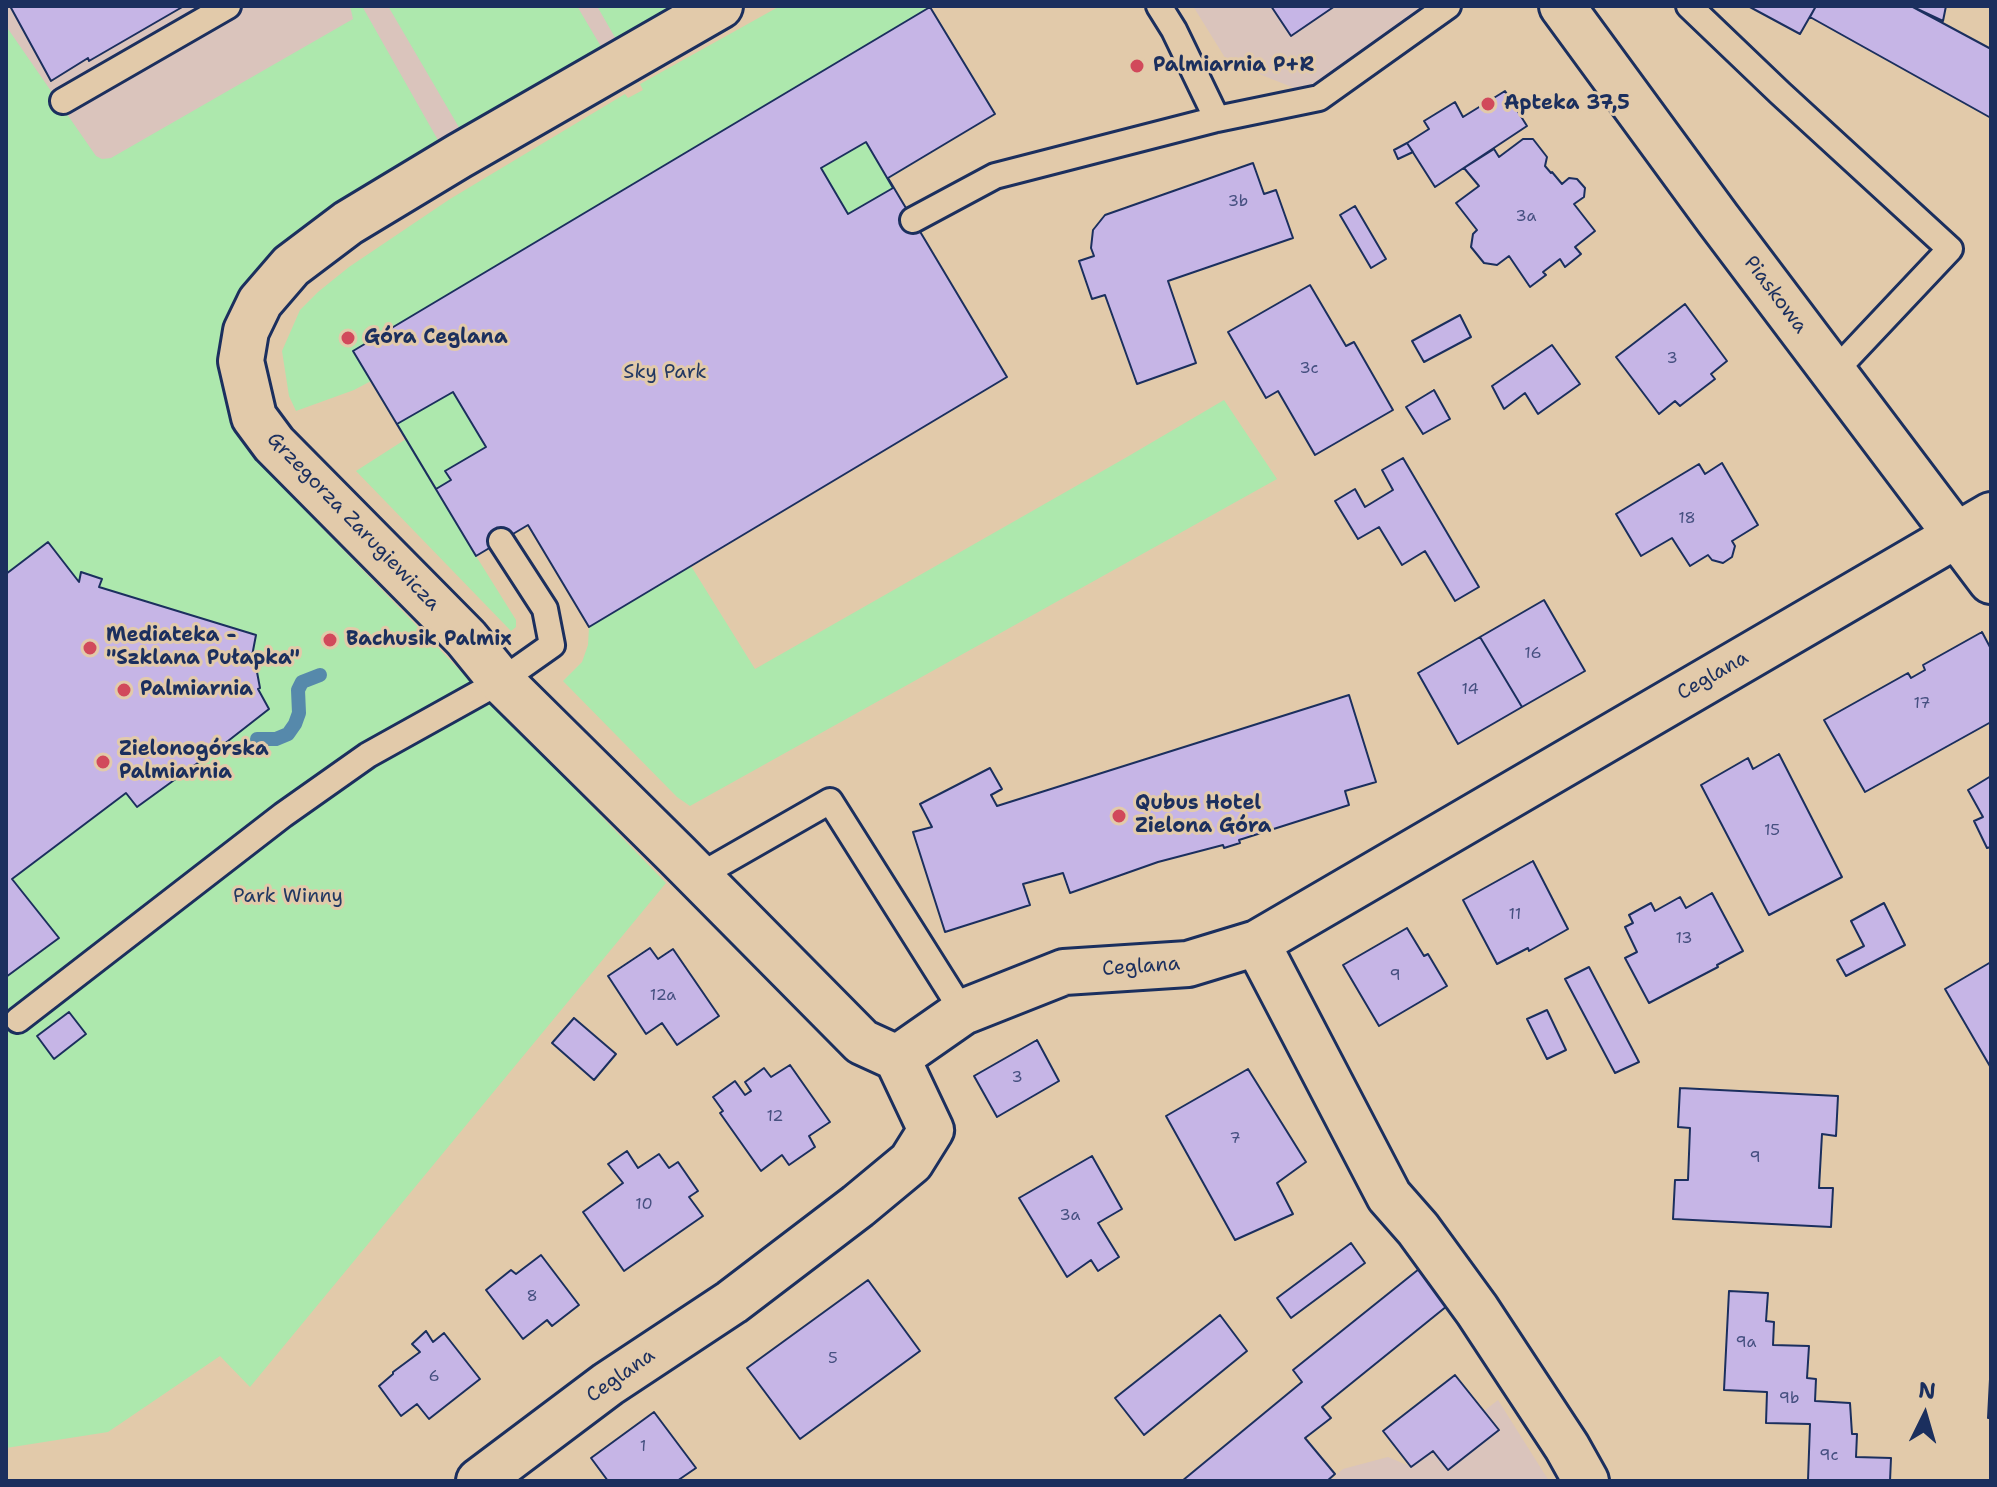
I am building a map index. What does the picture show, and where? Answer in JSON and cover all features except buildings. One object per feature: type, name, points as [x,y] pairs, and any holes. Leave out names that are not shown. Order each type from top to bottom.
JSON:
[{"type":"street","name":"Grzegorza Zarugiewicza","points":[[720,6],[348,223],[291,266],[260,302],[246,331],[241,361],[254,417],[274,444],[466,638],[501,681],[862,1042],[897,1058]]},
{"type":"street","name":"Piaskowa","points":[[1562,6],[1834,372],[1974,525],[1991,581]]},
{"type":"street","name":"Ceglana","points":[[479,1481],[608,1384],[732,1302],[911,1162],[931,1130],[897,1058],[963,1012],[1064,972],[1188,964],[1257,943],[1974,525]]},
{"type":"street","points":[[1257,943],[1389,1196],[1418,1229],[1477,1310],[1586,1481]]},
{"type":"lane","points":[[63,101],[228,6]]},
{"type":"lane","points":[[1159,6],[1217,119]]},
{"type":"lane","points":[[913,220],[995,176],[1217,119],[1319,98],[1448,6]]},
{"type":"lane","points":[[1689,6],[1950,249],[1834,372]]},
{"type":"lane","points":[[18,1020],[283,815],[368,755],[501,681],[552,645],[545,609],[501,541]]},
{"type":"lane","points":[[699,876],[830,801],[963,1012]]},
{"type":"shaded area","points":[[6,6],[718,6],[348,223],[99,170],[6,52]]},
{"type":"shaded area","points":[[1193,6],[1448,6],[1319,98],[1227,61]]},
{"type":"shaded area","points":[[1498,1400],[1549,1481],[1330,1481],[1343,1469],[1388,1457],[1412,1467]]},
{"type":"green space","name":"Park Winny","points":[[350,6],[362,6],[443,149],[226,326],[218,368],[230,419],[260,464],[666,883],[250,1387],[220,1356],[108,1432],[6,1448],[6,26],[96,156],[102,159],[111,158],[353,19]]},
{"type":"green space","points":[[388,6],[577,6],[606,55],[464,136]]},
{"type":"green space","points":[[597,6],[691,6],[621,48]]},
{"type":"green space","name":"Sky Park","points":[[780,6],[929,6],[995,114],[888,179],[1007,377],[691,566],[755,669],[1224,400],[1277,479],[690,806],[677,797],[563,681],[582,662],[588,645],[589,627],[528,525],[476,556],[516,620],[516,627],[511,631],[356,471],[406,439],[371,381],[296,411],[289,396],[282,351],[300,310],[349,267],[450,199],[625,94],[628,98],[643,90],[640,84]]},
{"type":"waterway","points":[[257,739],[276,739],[288,734],[299,713],[298,690],[302,682],[320,675]]},
{"type":"place","name":"Palmiarnia P+R","points":[[1137,66]]},
{"type":"place","name":"Apteka 37,5","points":[[1488,104]]},
{"type":"place","name":"Góra Ceglana","points":[[348,338]]},
{"type":"place","name":"Bachusik Palmix","points":[[330,640]]},
{"type":"place","name":"Mediateka - \"Szklana Pułapka\"","points":[[90,648]]},
{"type":"place","name":"Palmiarnia","points":[[124,690]]},
{"type":"place","name":"Zielonogórska Palmiarnia","points":[[103,762]]},
{"type":"place","name":"Qubus Hotel Zielona Góra","points":[[1119,816]]}]
